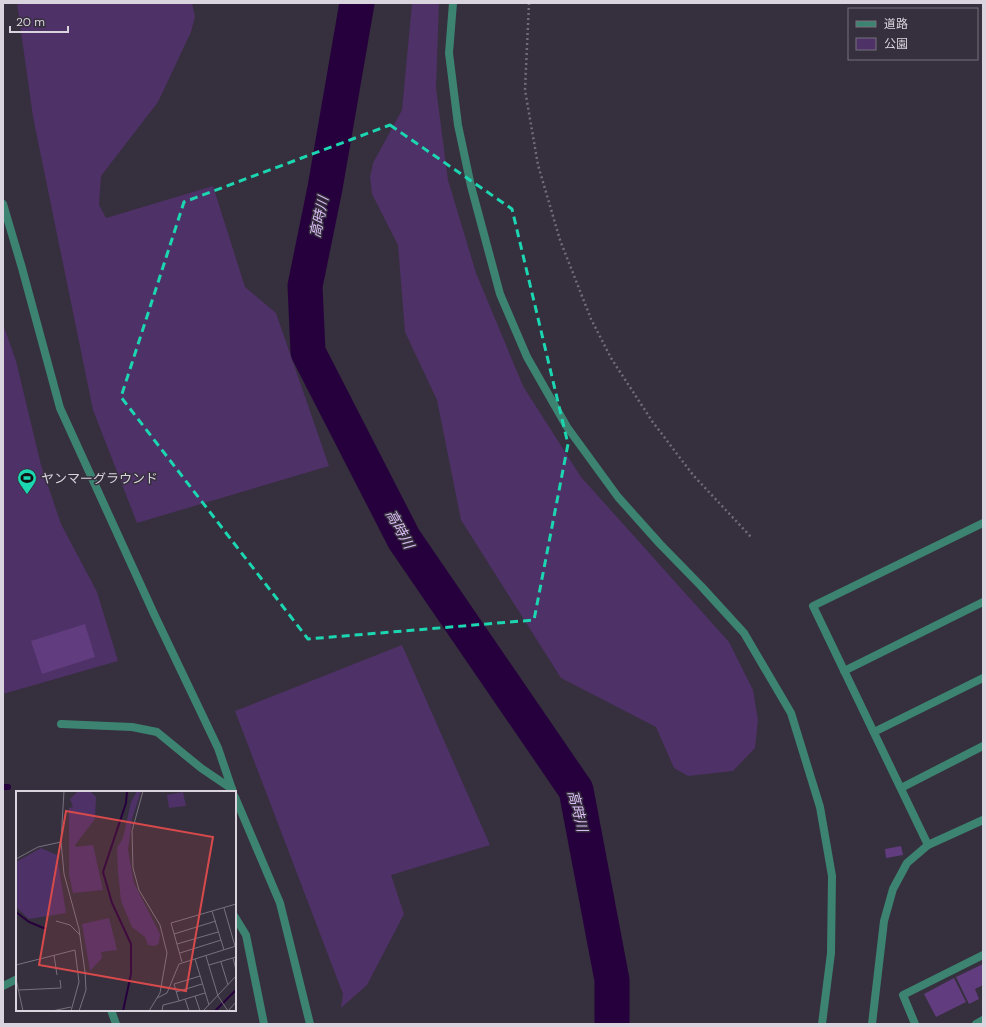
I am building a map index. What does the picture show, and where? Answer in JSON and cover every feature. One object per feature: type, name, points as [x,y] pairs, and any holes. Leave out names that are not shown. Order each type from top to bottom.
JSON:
[{"type":"street","points":[[453,3],[449,53],[458,125],[500,294],[527,358],[568,427],[618,497],[744,633],[791,713],[820,807],[832,876],[831,953],[822,1024]]},
{"type":"street","points":[[3,204],[60,408],[154,614],[218,748],[232,790]]},
{"type":"street","points":[[928,845],[813,606],[983,523]]},
{"type":"street","points":[[844,670],[983,602]]},
{"type":"street","points":[[874,732],[983,678]]},
{"type":"street","points":[[61,724],[132,727],[157,732],[201,768],[232,790]]},
{"type":"street","points":[[901,788],[983,746]]},
{"type":"street","points":[[236,799],[280,904],[310,1024]]},
{"type":"street","points":[[872,1024],[884,921],[893,890],[907,863],[928,845],[983,820]]},
{"type":"street","points":[[236,919],[246,935],[264,1024]]},
{"type":"street","points":[[915,1024],[903,995],[983,955]]},
{"type":"street","points":[[3,986],[16,980]]},
{"type":"street","points":[[111,1011],[116,1024]]},
{"type":"street","points":[[976,1024],[983,1020]]},
{"type":"path","points":[[529,3],[525,90],[538,165],[560,240],[591,319],[611,358],[652,421],[693,475],[751,537]]},
{"type":"highlighted area","points":[[390,125],[512,209],[568,444],[534,620],[308,639],[121,397],[184,202]]},
{"type":"green space","points":[[17,3],[192,3],[195,17],[191,32],[158,102],[101,176],[99,205],[106,218],[213,186],[245,287],[276,313],[329,466],[137,523],[93,410],[33,117]]},
{"type":"green space","points":[[412,3],[439,3],[436,88],[448,180],[476,273],[523,386],[581,477],[729,642],[753,690],[758,720],[755,748],[733,771],[688,776],[674,768],[656,727],[561,678],[461,520],[437,400],[405,332],[398,245],[372,194],[370,177],[373,163],[402,110]]},
{"type":"green space","name":"ヤンマーグラウンド","points":[[3,324],[16,361],[41,465],[61,524],[97,592],[118,661],[3,694]]},
{"type":"green space","points":[[402,645],[490,845],[391,875],[404,914],[367,985],[341,1008],[343,994],[235,711]]},
{"type":"building","points":[[85,624],[95,657],[42,674],[31,641]]},
{"type":"building","points":[[901,846],[903,855],[886,858],[885,849]]},
{"type":"building","points":[[983,964],[983,985],[975,989],[979,999],[969,1004],[956,977]]},
{"type":"building","points":[[954,978],[966,1002],[936,1017],[924,994]]},
{"type":"waterway","name":"高時川","points":[[357,3],[325,188],[305,286],[308,352],[404,539],[576,790],[612,980],[612,1024]]},
{"type":"waterway","points":[[3,787],[8,787]]},
{"type":"place","name":"ヤンマーグラウンド","points":[[27,495]]}]
